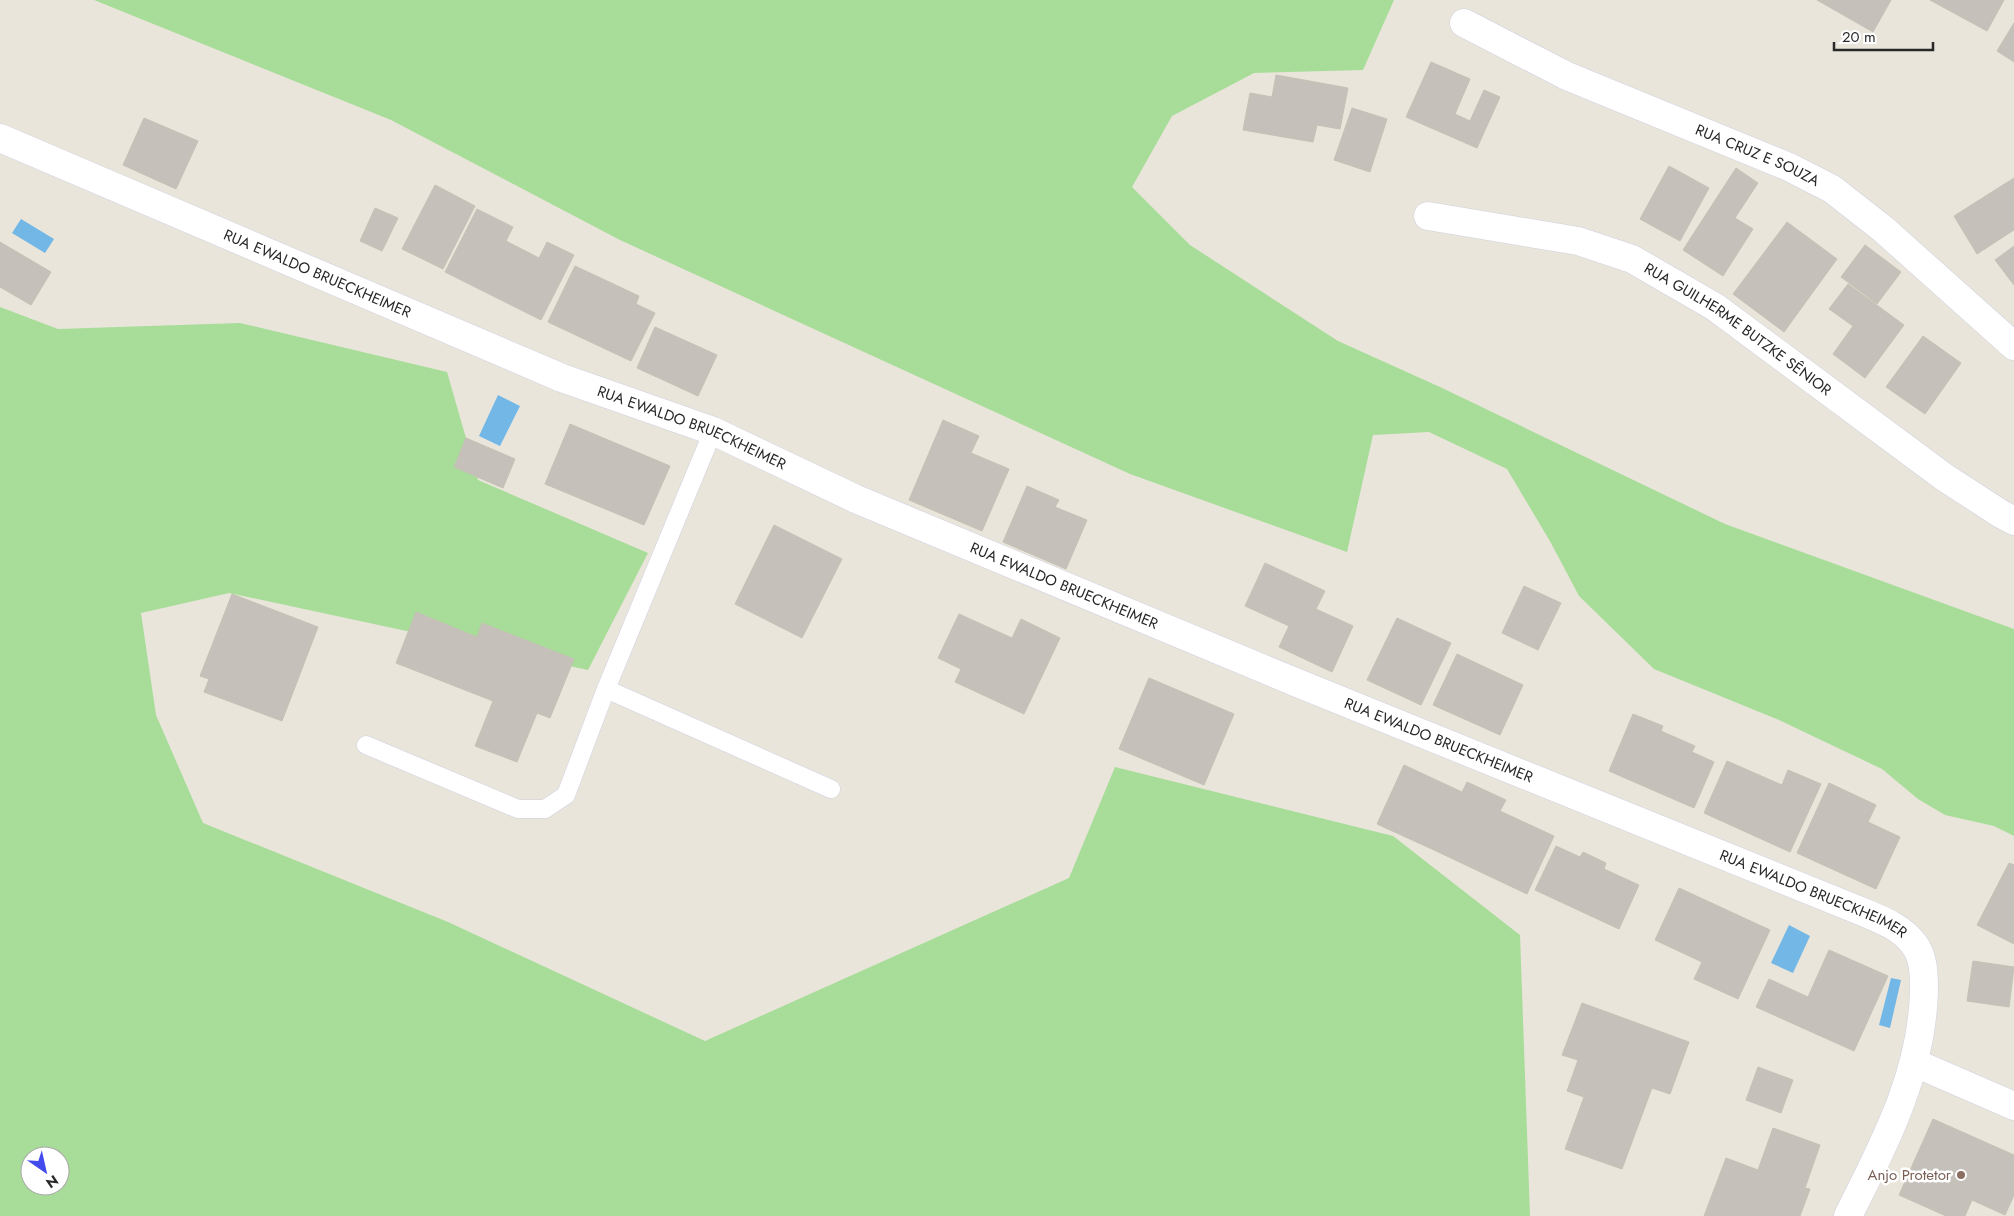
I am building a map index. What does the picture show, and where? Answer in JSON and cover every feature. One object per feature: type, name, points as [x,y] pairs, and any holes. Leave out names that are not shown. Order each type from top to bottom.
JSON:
[{"type":"street","name":"RUA CRUZ E SOUZA","points":[[1464,23],[1567,76],[1790,167],[1832,189],[1883,230],[2014,346]]},
{"type":"street","name":"RUA EWALDO BRUECKHEIMER","points":[[0,138],[562,378],[713,432],[865,502],[1286,678],[1863,912],[1898,928],[1914,944],[1924,967],[1923,1013],[1915,1063],[1902,1100],[1877,1158],[1848,1216]]},
{"type":"street","name":"RUA GUILHERME BUTZKE SÊNIOR","points":[[1428,216],[1578,241],[1632,259],[1715,307],[1944,477],[2010,511]]},
{"type":"street","points":[[1915,1063],[2014,1106]]},
{"type":"lane","points":[[366,745],[518,808],[545,809],[566,795],[606,689],[713,432]]},
{"type":"lane","points":[[606,689],[831,789]]},
{"type":"green space","points":[[94,0],[1394,0],[1363,70],[1254,73],[1172,116],[1132,187],[1190,245],[1338,341],[1440,387],[1725,524],[2014,629],[2014,836],[1994,826],[1945,815],[1918,799],[1882,769],[1779,720],[1654,669],[1579,596],[1551,543],[1507,469],[1429,432],[1373,435],[1347,552],[1130,474],[620,240],[391,120]]},
{"type":"green space","points":[[0,307],[58,329],[240,323],[447,372],[478,480],[648,553],[588,670],[229,593],[141,613],[156,715],[203,823],[448,922],[705,1041],[1069,878],[1115,767],[1393,836],[1520,935],[1530,1216],[0,1216]]},
{"type":"water","points":[[21,219],[54,239],[45,253],[12,233]]},
{"type":"water","points":[[498,395],[520,406],[500,446],[479,436]]},
{"type":"water","points":[[1789,925],[1810,936],[1793,973],[1771,963]]},
{"type":"water","points":[[1891,978],[1901,980],[1890,1028],[1879,1025]]},
{"type":"building","points":[[1817,0],[1891,0],[1873,32]]},
{"type":"building","points":[[1930,0],[2004,0],[1987,31]]},
{"type":"building","points":[[2014,23],[2014,62],[1997,51]]},
{"type":"building","points":[[1431,62],[1470,79],[1455,114],[1470,121],[1484,90],[1500,97],[1477,148],[1406,117]]},
{"type":"building","points":[[1276,75],[1348,88],[1340,129],[1317,125],[1313,142],[1243,130],[1250,93],[1272,97]]},
{"type":"building","points":[[1352,108],[1387,119],[1370,172],[1334,160]]},
{"type":"building","points":[[144,118],[198,141],[176,189],[123,165]]},
{"type":"building","points":[[1669,166],[1709,188],[1680,241],[1640,219]]},
{"type":"building","points":[[1736,168],[1758,183],[1735,218],[1753,229],[1723,276],[1683,250]]},
{"type":"building","points":[[2014,178],[2014,230],[1977,254],[1954,216]]},
{"type":"building","points":[[435,185],[475,206],[443,269],[402,249]]},
{"type":"building","points":[[375,208],[398,218],[382,251],[360,241]]},
{"type":"building","points":[[477,209],[513,227],[506,241],[539,258],[547,242],[574,255],[541,320],[445,272]]},
{"type":"building","points":[[1787,222],[1837,259],[1784,332],[1733,294]]},
{"type":"building","points":[[0,242],[51,272],[31,305],[0,287]]},
{"type":"building","points":[[1865,245],[1901,272],[1877,304],[1841,277]]},
{"type":"building","points":[[2014,246],[2014,285],[1995,260]]},
{"type":"building","points":[[575,266],[639,296],[636,304],[655,313],[631,361],[548,322]]},
{"type":"building","points":[[1848,284],[1904,325],[1865,378],[1833,354],[1853,326],[1829,309]]},
{"type":"building","points":[[655,327],[717,355],[698,396],[637,368]]},
{"type":"building","points":[[1923,336],[1961,363],[1925,414],[1886,387]]},
{"type":"building","points":[[943,420],[979,436],[971,453],[1009,469],[982,531],[909,500]]},
{"type":"building","points":[[570,424],[670,466],[644,525],[545,484]]},
{"type":"building","points":[[466,438],[515,459],[503,488],[454,467]]},
{"type":"building","points":[[1027,486],[1059,500],[1055,507],[1087,520],[1066,569],[1003,542]]},
{"type":"building","points":[[774,525],[842,559],[802,638],[735,604]]},
{"type":"building","points":[[1265,563],[1325,591],[1316,609],[1353,626],[1332,672],[1279,647],[1289,626],[1245,606]]},
{"type":"building","points":[[1524,586],[1561,603],[1538,650],[1502,633]]},
{"type":"building","points":[[232,594],[318,627],[282,721],[204,692],[209,679],[200,676]]},
{"type":"building","points":[[416,612],[477,637],[482,623],[574,659],[550,718],[537,713],[517,762],[475,746],[493,701],[396,663]]},
{"type":"building","points":[[959,614],[1012,638],[1021,619],[1060,638],[1024,714],[955,682],[961,669],[938,658]]},
{"type":"building","points":[[1397,618],[1451,643],[1421,705],[1367,680]]},
{"type":"building","points":[[1457,654],[1523,685],[1500,735],[1433,705]]},
{"type":"building","points":[[1149,678],[1234,714],[1204,785],[1119,749]]},
{"type":"building","points":[[1633,714],[1663,726],[1661,731],[1695,746],[1692,752],[1714,762],[1694,808],[1609,771]]},
{"type":"building","points":[[1727,761],[1782,785],[1788,770],[1821,784],[1790,852],[1704,813]]},
{"type":"building","points":[[1404,765],[1462,792],[1434,850],[1377,824]]},
{"type":"building","points":[[1467,782],[1506,800],[1500,811],[1554,836],[1527,894],[1434,850]]},
{"type":"building","points":[[1829,783],[1876,805],[1868,822],[1900,837],[1876,889],[1797,853]]},
{"type":"building","points":[[1556,846],[1580,857],[1583,852],[1606,863],[1604,869],[1639,885],[1619,929],[1535,890]]},
{"type":"building","points":[[2009,863],[2014,865],[2014,944],[1977,925]]},
{"type":"building","points":[[1679,888],[1770,930],[1738,999],[1694,979],[1702,962],[1655,940]]},
{"type":"building","points":[[1829,950],[1888,976],[1854,1051],[1756,1007],[1769,979],[1808,997]]},
{"type":"building","points":[[1973,961],[2014,967],[2009,1007],[1967,1001]]},
{"type":"building","points":[[1582,1003],[1689,1042],[1670,1094],[1652,1088],[1622,1169],[1565,1149],[1584,1097],[1567,1091],[1578,1060],[1562,1055]]},
{"type":"building","points":[[1758,1067],[1793,1080],[1781,1113],[1746,1100]]},
{"type":"building","name":"Anjo Protetor","points":[[1933,1119],[2014,1155],[2014,1195],[2005,1215],[1972,1200],[1965,1216],[1946,1216],[1899,1195]]},
{"type":"building","points":[[1773,1128],[1820,1145],[1805,1188],[1810,1189],[1800,1216],[1704,1216],[1726,1158],[1758,1170]]},
{"type":"place","name":"Anjo Protetor","points":[[1961,1175]]}]
